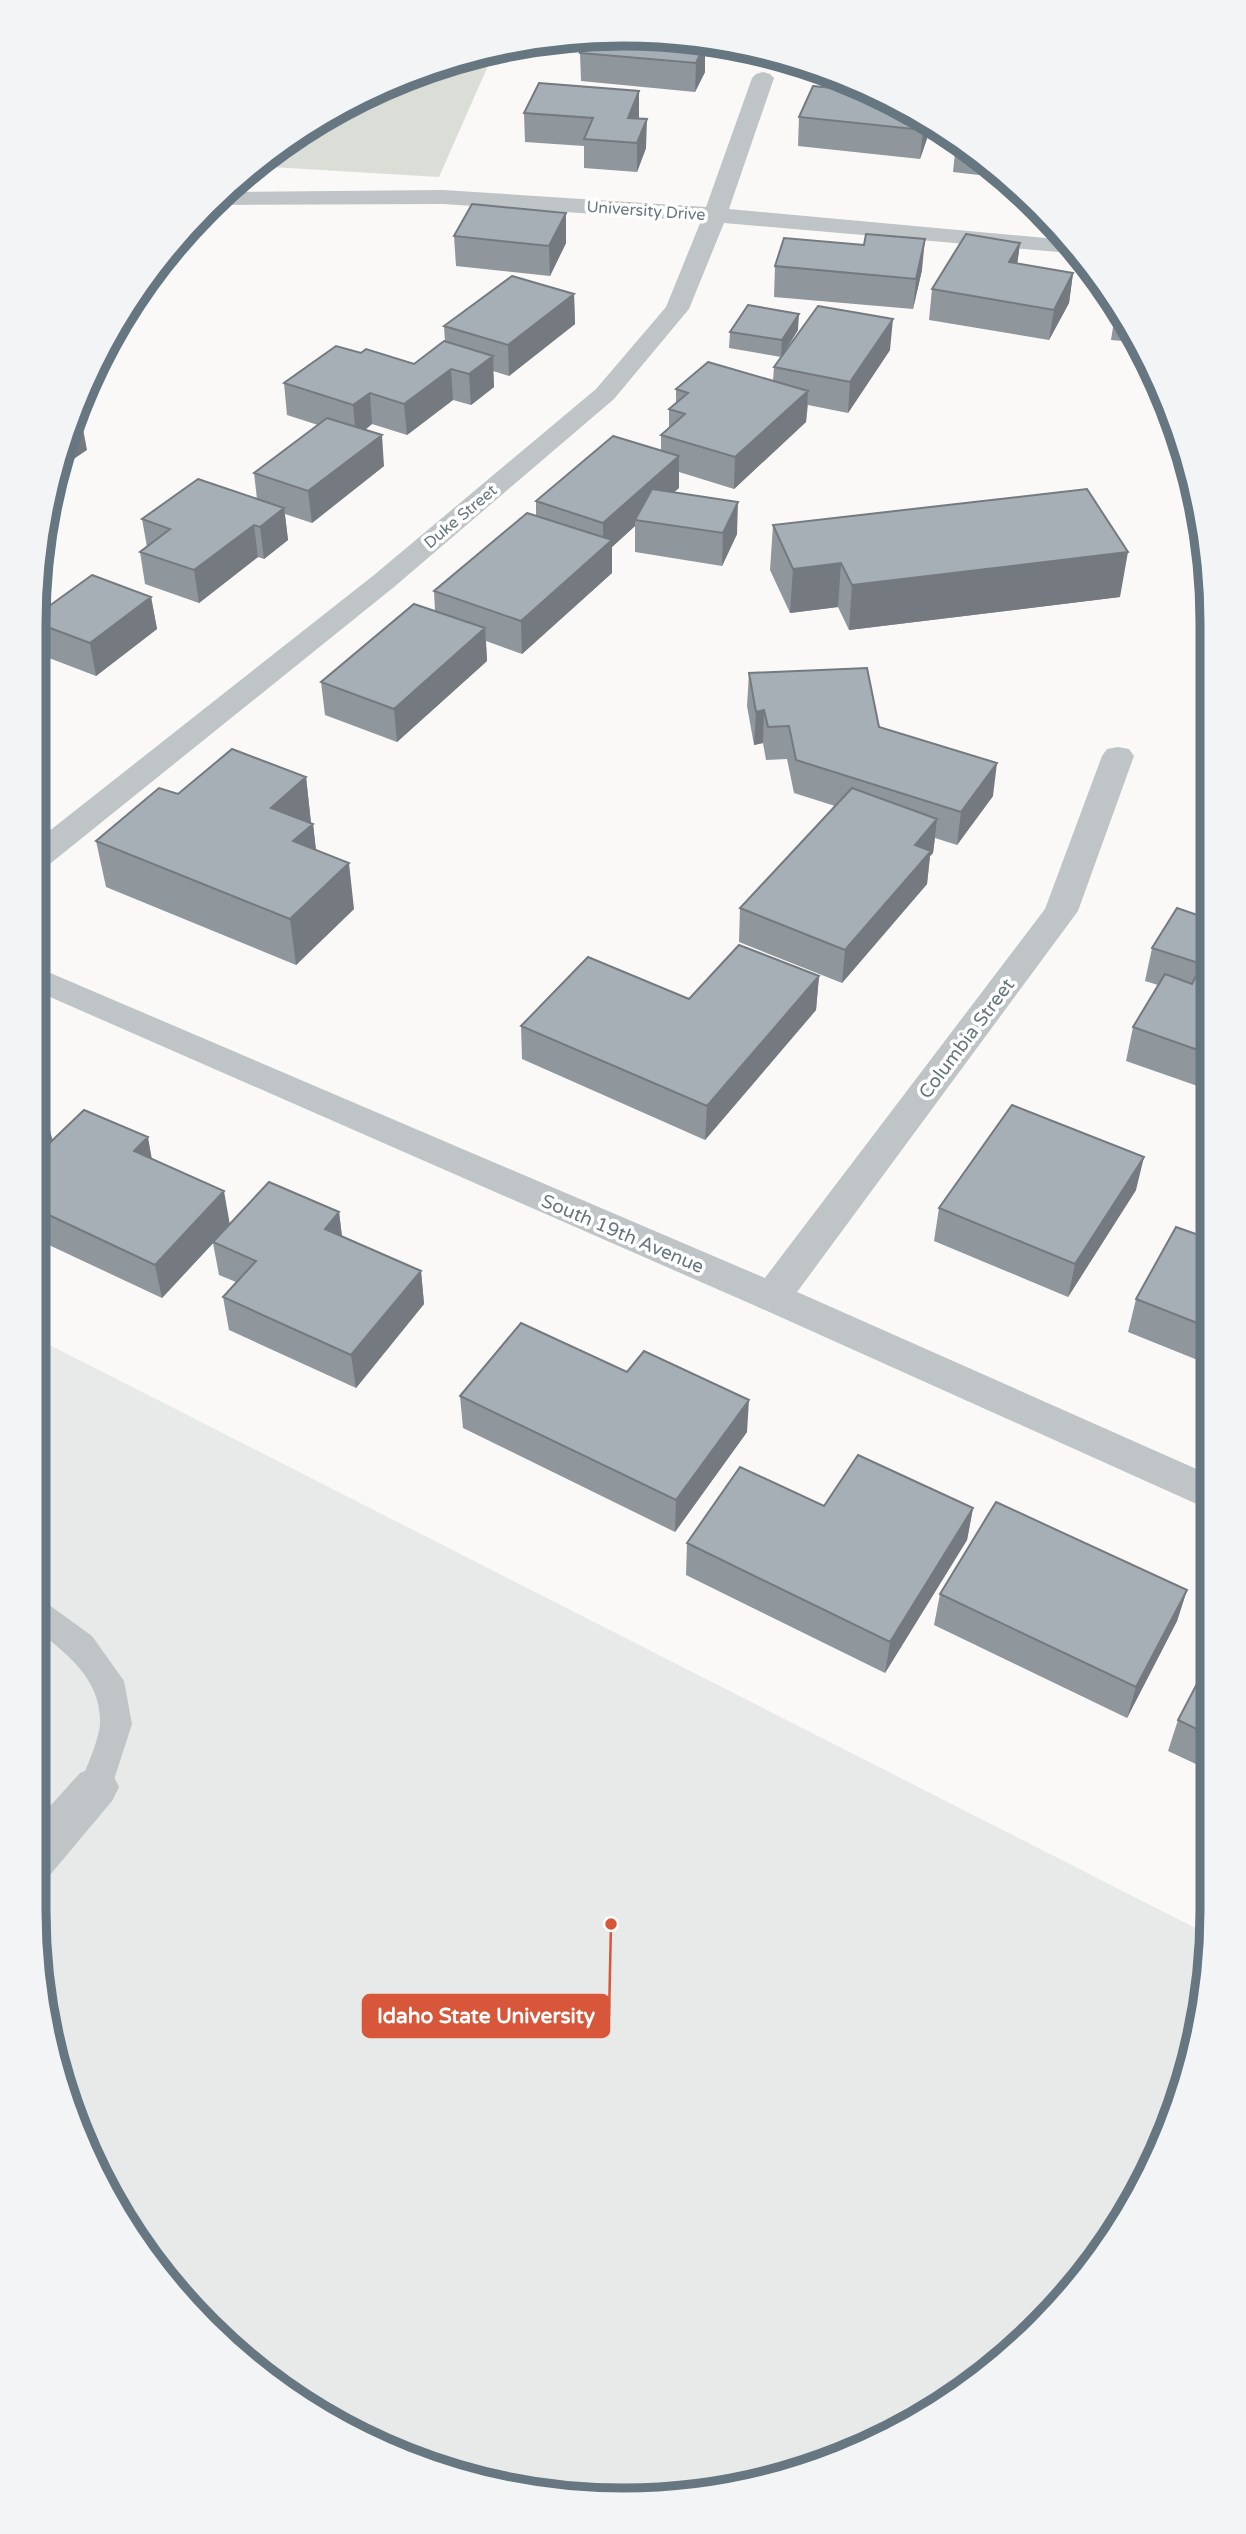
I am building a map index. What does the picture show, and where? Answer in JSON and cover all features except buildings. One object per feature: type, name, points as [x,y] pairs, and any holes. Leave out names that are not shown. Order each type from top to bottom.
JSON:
[{"type":"street","name":"Duke Street","points":[[46,850],[384,581],[605,394],[677,309],[715,215],[763,78]]},
{"type":"street","name":"University Drive","points":[[232,199],[443,197],[715,215],[1061,247]]},
{"type":"street","name":"Columbia Street","points":[[772,1297],[1061,911],[1118,756]]},
{"type":"street","name":"South 19th Avenue","points":[[46,982],[772,1297],[1200,1489]]},
{"type":"street","points":[[46,1845],[96,1787]]},
{"type":"lane","points":[[46,1620],[81,1646],[108,1681],[116,1724],[96,1787]]},
{"type":"shaded area","points":[[490,61],[439,177],[269,167],[334,123],[368,105],[437,76]]},
{"type":"shaded area","points":[[46,1343],[1199,1930],[1196,1986],[1189,2024],[1181,2060],[1157,2132],[1123,2200],[1103,2232],[1057,2292],[1031,2319],[975,2369],[944,2391],[912,2411],[844,2445],[772,2469],[736,2477],[698,2484],[623,2488],[548,2484],[510,2477],[474,2469],[402,2445],[334,2411],[302,2391],[242,2345],[215,2319],[165,2263],[123,2200],[105,2166],[76,2097],[65,2060],[50,1986],[46,1911]]},
{"type":"place","name":"Idaho State University","points":[[611,1924]]}]
